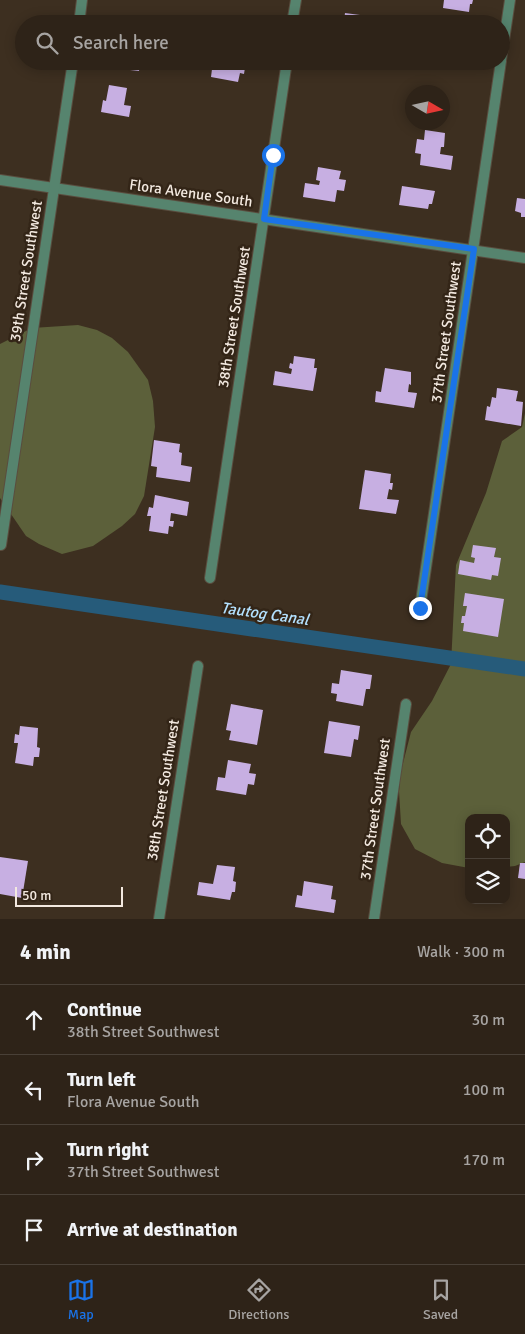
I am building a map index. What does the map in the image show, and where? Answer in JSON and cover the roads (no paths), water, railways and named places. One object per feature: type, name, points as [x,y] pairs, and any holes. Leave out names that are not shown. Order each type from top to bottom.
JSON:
[{"type":"street","points":[[80,15],[82,0]]},
{"type":"street","points":[[294,15],[296,0]]},
{"type":"street","name":"37th Street Southwest","points":[[508,15],[510,0]]},
{"type":"street","name":"39th Street Southwest","points":[[1,545],[72,70]]},
{"type":"street","name":"38th Street Southwest","points":[[210,578],[286,70]]},
{"type":"street","name":"37th Street Southwest","points":[[420,608],[500,70]]},
{"type":"street","name":"Flora Avenue South","points":[[0,180],[525,258]]},
{"type":"street","name":"38th Street Southwest","points":[[159,919],[198,666]]},
{"type":"street","name":"37th Street Southwest","points":[[374,919],[406,704]]},
{"type":"waterway","name":"Tautog Canal","points":[[0,592],[525,669]]}]
